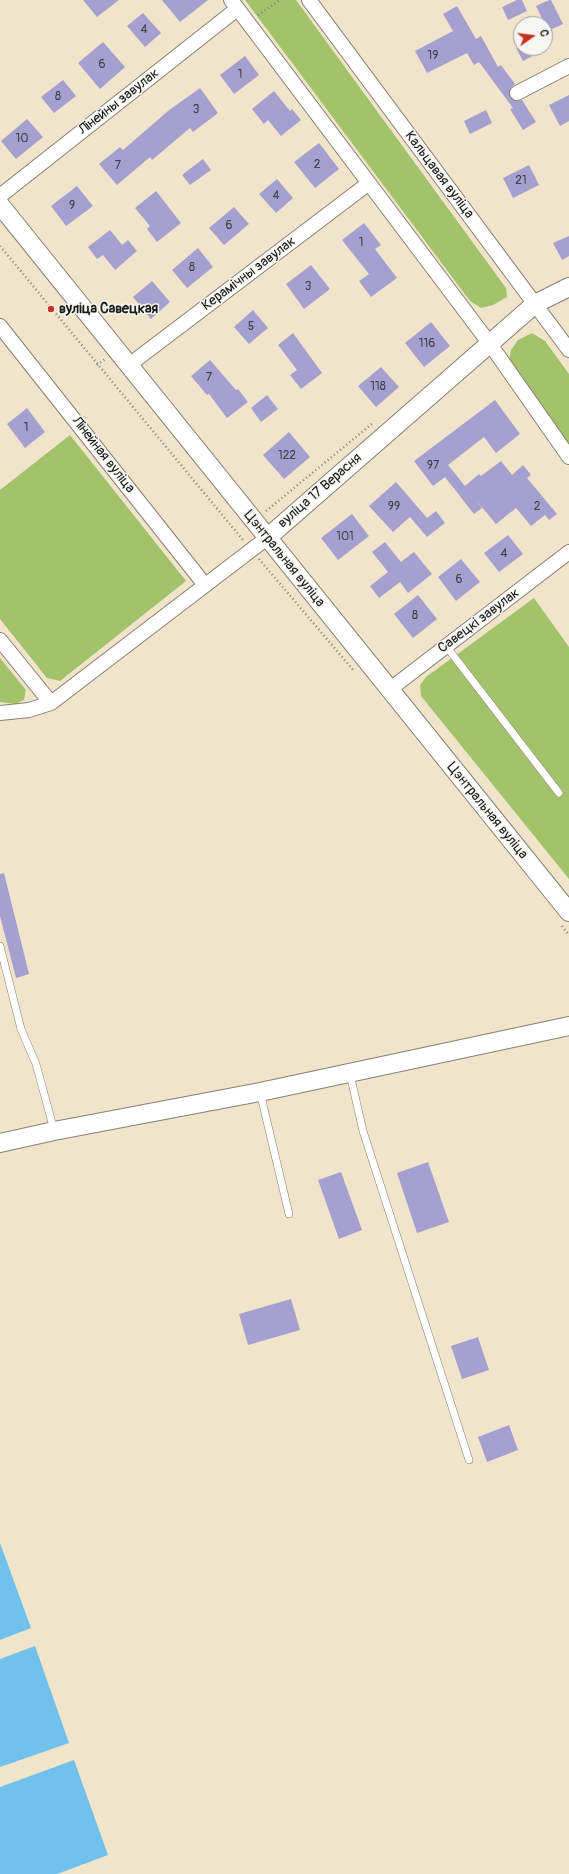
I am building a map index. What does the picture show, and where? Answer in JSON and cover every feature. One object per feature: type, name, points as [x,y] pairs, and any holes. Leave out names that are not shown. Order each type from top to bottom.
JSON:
[{"type":"street","name":"Кальцавая вуліца","points":[[309,0],[569,350]]},
{"type":"street","points":[[234,4],[490,344],[569,457]]},
{"type":"street","name":"Лінейны завулак","points":[[0,196],[234,4]]},
{"type":"street","points":[[517,93],[569,66]]},
{"type":"street","name":"Керамічны завулак","points":[[129,365],[368,183]]},
{"type":"street","name":"Цэнтральная вуліца","points":[[0,205],[389,690],[564,917]]},
{"type":"street","name":"вуліца 17 Верасня","points":[[0,712],[29,710],[51,703],[267,538],[535,304],[569,287]]},
{"type":"street","name":"Лінейная вуліца","points":[[0,326],[205,585]]},
{"type":"street","name":"Савецкі завулак","points":[[389,690],[569,552]]},
{"type":"street","points":[[0,640],[51,703]]},
{"type":"street","points":[[0,1143],[54,1131],[350,1074],[569,1026]]},
{"type":"lane","points":[[446,646],[559,793]]},
{"type":"lane","points":[[0,946],[21,1029],[36,1064],[54,1131]]},
{"type":"lane","points":[[0,984],[9,984]]},
{"type":"lane","points":[[350,1074],[365,1139],[469,1460]]},
{"type":"lane","points":[[260,1092],[289,1214]]},
{"type":"path","points":[[270,7],[280,0]]},
{"type":"path","points":[[0,246],[251,550],[357,675]]},
{"type":"path","points":[[238,533],[373,423]]},
{"type":"path","points":[[564,917],[569,935]]},
{"type":"green space","points":[[245,0],[296,0],[506,288],[507,297],[493,305],[481,308],[470,301]]},
{"type":"green space","points":[[532,333],[545,341],[569,374],[569,445],[509,359],[511,350],[518,340]]},
{"type":"green space","points":[[70,435],[186,581],[60,681],[47,678],[0,619],[0,490]]},
{"type":"green space","points":[[534,598],[569,647],[569,879],[421,696],[420,685],[426,677]]},
{"type":"green space","points":[[0,658],[26,690],[24,700],[15,704],[0,702]]},
{"type":"water","points":[[0,1543],[31,1628],[0,1640]]},
{"type":"water","points":[[35,1646],[69,1743],[0,1767],[0,1659]]},
{"type":"water","points":[[74,1760],[108,1855],[57,1874],[0,1874],[0,1787]]},
{"type":"building","points":[[83,0],[119,0],[97,17]]},
{"type":"building","points":[[162,0],[208,0],[180,22]]},
{"type":"building","points":[[517,0],[522,0],[527,11],[513,16],[513,18],[508,20],[502,7]]},
{"type":"building","points":[[551,0],[563,24],[553,29],[553,16],[541,16],[536,6]]},
{"type":"building","points":[[457,6],[476,39],[481,36],[498,67],[501,65],[515,84],[510,89],[510,97],[516,101],[522,100],[536,122],[523,130],[510,109],[513,108],[479,62],[474,65],[467,53],[427,73],[415,51],[453,31],[443,14]]},
{"type":"building","points":[[143,13],[161,33],[145,47],[127,26]]},
{"type":"building","points":[[103,42],[125,67],[100,89],[78,63]]},
{"type":"building","points":[[245,56],[259,75],[234,94],[220,75]]},
{"type":"building","points":[[520,56],[533,56],[523,61]]},
{"type":"building","points":[[63,80],[76,96],[54,113],[41,97]]},
{"type":"building","points":[[200,88],[218,113],[193,132],[190,128],[152,160],[150,157],[117,185],[99,164],[120,147],[123,150],[168,111]]},
{"type":"building","points":[[274,91],[290,111],[292,109],[301,120],[281,136],[268,120],[264,124],[252,109]]},
{"type":"building","points":[[569,95],[569,121],[560,126],[549,105]]},
{"type":"building","points":[[486,110],[492,123],[470,134],[464,121]]},
{"type":"building","points":[[27,119],[43,137],[16,159],[1,141]]},
{"type":"building","points":[[319,143],[339,169],[315,188],[294,162]]},
{"type":"building","points":[[203,159],[211,170],[190,185],[182,175]]},
{"type":"building","points":[[529,165],[539,185],[513,198],[503,178]]},
{"type":"building","points":[[277,179],[293,198],[276,213],[259,194]]},
{"type":"building","points":[[77,186],[93,206],[66,226],[51,206]]},
{"type":"building","points":[[156,191],[181,223],[157,242],[147,229],[150,226],[135,208]]},
{"type":"building","points":[[234,207],[249,224],[224,245],[209,228]]},
{"type":"building","points":[[364,223],[381,245],[375,249],[397,278],[371,297],[359,281],[369,274],[342,240]]},
{"type":"building","points":[[110,230],[122,245],[128,240],[137,251],[115,270],[103,255],[97,259],[88,247]]},
{"type":"building","points":[[569,236],[569,256],[562,260],[553,243]]},
{"type":"building","points":[[198,248],[213,267],[187,288],[172,270]]},
{"type":"building","points":[[311,265],[330,289],[304,309],[286,284]]},
{"type":"building","points":[[152,281],[170,302],[151,319],[133,297]]},
{"type":"building","points":[[253,310],[268,328],[249,344],[234,327]]},
{"type":"building","points":[[431,322],[450,346],[424,367],[405,343]]},
{"type":"building","points":[[293,333],[322,373],[301,389],[290,375],[297,370],[278,345]]},
{"type":"building","points":[[210,360],[236,390],[238,389],[248,402],[227,418],[209,394],[207,395],[191,376]]},
{"type":"building","points":[[381,367],[399,387],[376,407],[358,386]]},
{"type":"building","points":[[267,395],[278,409],[261,422],[251,408]]},
{"type":"building","points":[[495,400],[520,434],[496,453],[484,437],[448,465],[465,486],[479,474],[481,476],[501,461],[512,475],[523,465],[531,475],[527,478],[557,514],[549,520],[545,515],[531,526],[516,508],[496,524],[475,499],[482,508],[474,514],[445,477],[433,486],[414,461]]},
{"type":"building","points":[[27,408],[45,432],[25,448],[7,424]]},
{"type":"building","points":[[289,432],[310,457],[284,479],[263,455]]},
{"type":"building","points":[[396,482],[427,518],[436,511],[445,523],[427,537],[410,517],[393,532],[369,506]]},
{"type":"building","points":[[352,514],[369,536],[338,560],[321,538]]},
{"type":"building","points":[[508,535],[523,554],[499,572],[484,553]]},
{"type":"building","points":[[385,542],[401,562],[414,552],[432,574],[408,593],[400,582],[379,598],[370,586],[388,572],[372,552]]},
{"type":"building","points":[[461,559],[480,582],[456,601],[438,577]]},
{"type":"building","points":[[418,595],[437,619],[413,638],[394,614]]},
{"type":"building","points":[[4,873],[29,974],[16,978],[0,916],[0,874]]},
{"type":"building","points":[[428,1162],[449,1222],[417,1233],[397,1173]]},
{"type":"building","points":[[341,1172],[362,1230],[339,1239],[318,1180]]},
{"type":"building","points":[[291,1299],[300,1330],[248,1345],[239,1314]]},
{"type":"building","points":[[478,1337],[489,1370],[462,1379],[451,1346]]},
{"type":"building","points":[[509,1425],[518,1450],[487,1462],[478,1437]]},
{"type":"place","name":"вуліца Савецкая","points":[[51,309]]}]
